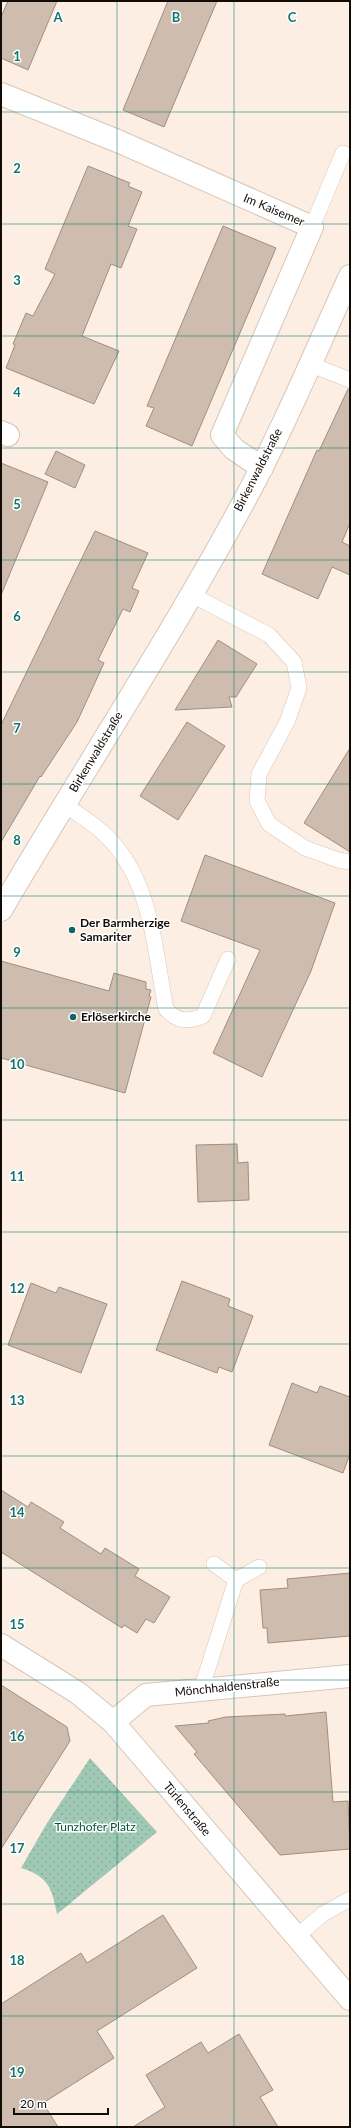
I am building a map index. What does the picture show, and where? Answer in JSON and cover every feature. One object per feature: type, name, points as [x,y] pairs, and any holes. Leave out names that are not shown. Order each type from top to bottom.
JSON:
[{"type":"street","name":"Im Kaisemer","points":[[1,94],[120,142],[312,227],[222,435],[234,449],[262,468]]},
{"type":"street","name":"Birkenwaldstraße","points":[[1,910],[192,595],[262,468],[350,276]]},
{"type":"street","name":"Türlenstraße","points":[[1,1644],[78,1693],[113,1722],[350,1999]]},
{"type":"street","name":"Mönchhaldenstraße","points":[[113,1722],[146,1695],[350,1676]]},
{"type":"lane","points":[[312,227],[343,153]]},
{"type":"lane","points":[[309,364],[350,380]]},
{"type":"lane","points":[[192,595],[269,635],[294,662],[299,688],[287,722],[259,774],[257,801],[269,824],[305,848],[338,860],[350,862]]},
{"type":"lane","points":[[64,804],[102,832],[119,851],[140,888],[154,935],[166,1009],[172,1017],[179,1020],[191,1021],[203,1016],[228,959]]},
{"type":"lane","points":[[214,1564],[236,1580]]},
{"type":"lane","points":[[201,1690],[236,1580],[259,1567]]},
{"type":"lane","points":[[296,1937],[323,1914],[350,1899]]},
{"type":"green space","name":"Tunzhofer Platz","points":[[90,1758],[157,1832],[57,1914],[51,1890],[47,1884],[37,1875],[21,1868],[47,1823]]},
{"type":"building","points":[[8,1],[57,1],[28,70],[1,58],[1,17]]},
{"type":"building","points":[[168,1],[217,1],[164,127],[123,110]]},
{"type":"building","points":[[88,166],[130,183],[128,186],[142,192],[128,226],[137,229],[121,268],[111,264],[82,336],[119,351],[94,404],[6,368],[15,345],[13,344],[26,313],[33,316],[55,274],[45,269]]},
{"type":"building","points":[[223,226],[276,248],[192,446],[146,426],[154,408],[147,406]]},
{"type":"building","points":[[348,389],[350,389],[350,523],[342,542],[350,546],[350,575],[332,567],[318,599],[262,574],[317,450],[319,451]]},
{"type":"building","points":[[56,451],[85,465],[75,488],[45,474]]},
{"type":"building","points":[[1,463],[48,482],[1,595]]},
{"type":"building","points":[[95,531],[148,553],[132,588],[139,591],[130,612],[123,609],[98,660],[104,663],[77,722],[41,777],[40,776],[1,842],[1,725]]},
{"type":"building","points":[[218,640],[257,664],[236,697],[229,697],[232,707],[175,710]]},
{"type":"building","points":[[187,722],[225,746],[178,820],[140,796]]},
{"type":"building","points":[[350,748],[350,852],[304,823]]},
{"type":"building","points":[[205,855],[335,903],[311,971],[262,1077],[213,1053],[260,950],[181,921]]},
{"type":"building","name":"Erlöserkirche","points":[[1,961],[109,991],[114,973],[146,982],[146,989],[151,990],[149,996],[151,997],[125,1093],[1,1058]]},
{"type":"building","points":[[237,1144],[238,1163],[248,1162],[249,1200],[198,1202],[196,1145]]},
{"type":"building","points":[[182,1281],[230,1299],[228,1306],[253,1316],[232,1372],[219,1367],[217,1373],[156,1350]]},
{"type":"building","points":[[31,1283],[56,1293],[59,1287],[107,1304],[81,1373],[8,1345]]},
{"type":"building","points":[[292,1383],[317,1393],[320,1386],[350,1397],[350,1454],[343,1473],[269,1445]]},
{"type":"building","points":[[1,1490],[28,1507],[31,1502],[64,1522],[60,1528],[101,1554],[105,1548],[139,1569],[135,1576],[170,1597],[154,1623],[146,1619],[137,1633],[124,1625],[122,1628],[1,1552]]},
{"type":"building","points":[[350,1573],[350,1636],[268,1643],[267,1628],[263,1628],[260,1590],[288,1588],[287,1579]]},
{"type":"building","points":[[1,1685],[67,1727],[70,1741],[1,1849]]},
{"type":"building","points":[[326,1712],[333,1802],[348,1801],[350,1849],[280,1855],[194,1754],[197,1752],[175,1726],[209,1723],[208,1721],[226,1717],[285,1714],[285,1716]]},
{"type":"building","points":[[163,1915],[197,1968],[97,2031],[114,2058],[43,2103],[58,2127],[1,2127],[1,2004],[81,1953],[87,1963]]},
{"type":"building","points":[[239,2034],[273,2090],[260,2097],[278,2127],[133,2127],[165,2107],[146,2075],[201,2042],[208,2053]]},
{"type":"place","name":"Der Barmherzige Samariter","points":[[72,930]]},
{"type":"place","name":"Erlöserkirche","points":[[73,1017]]}]
